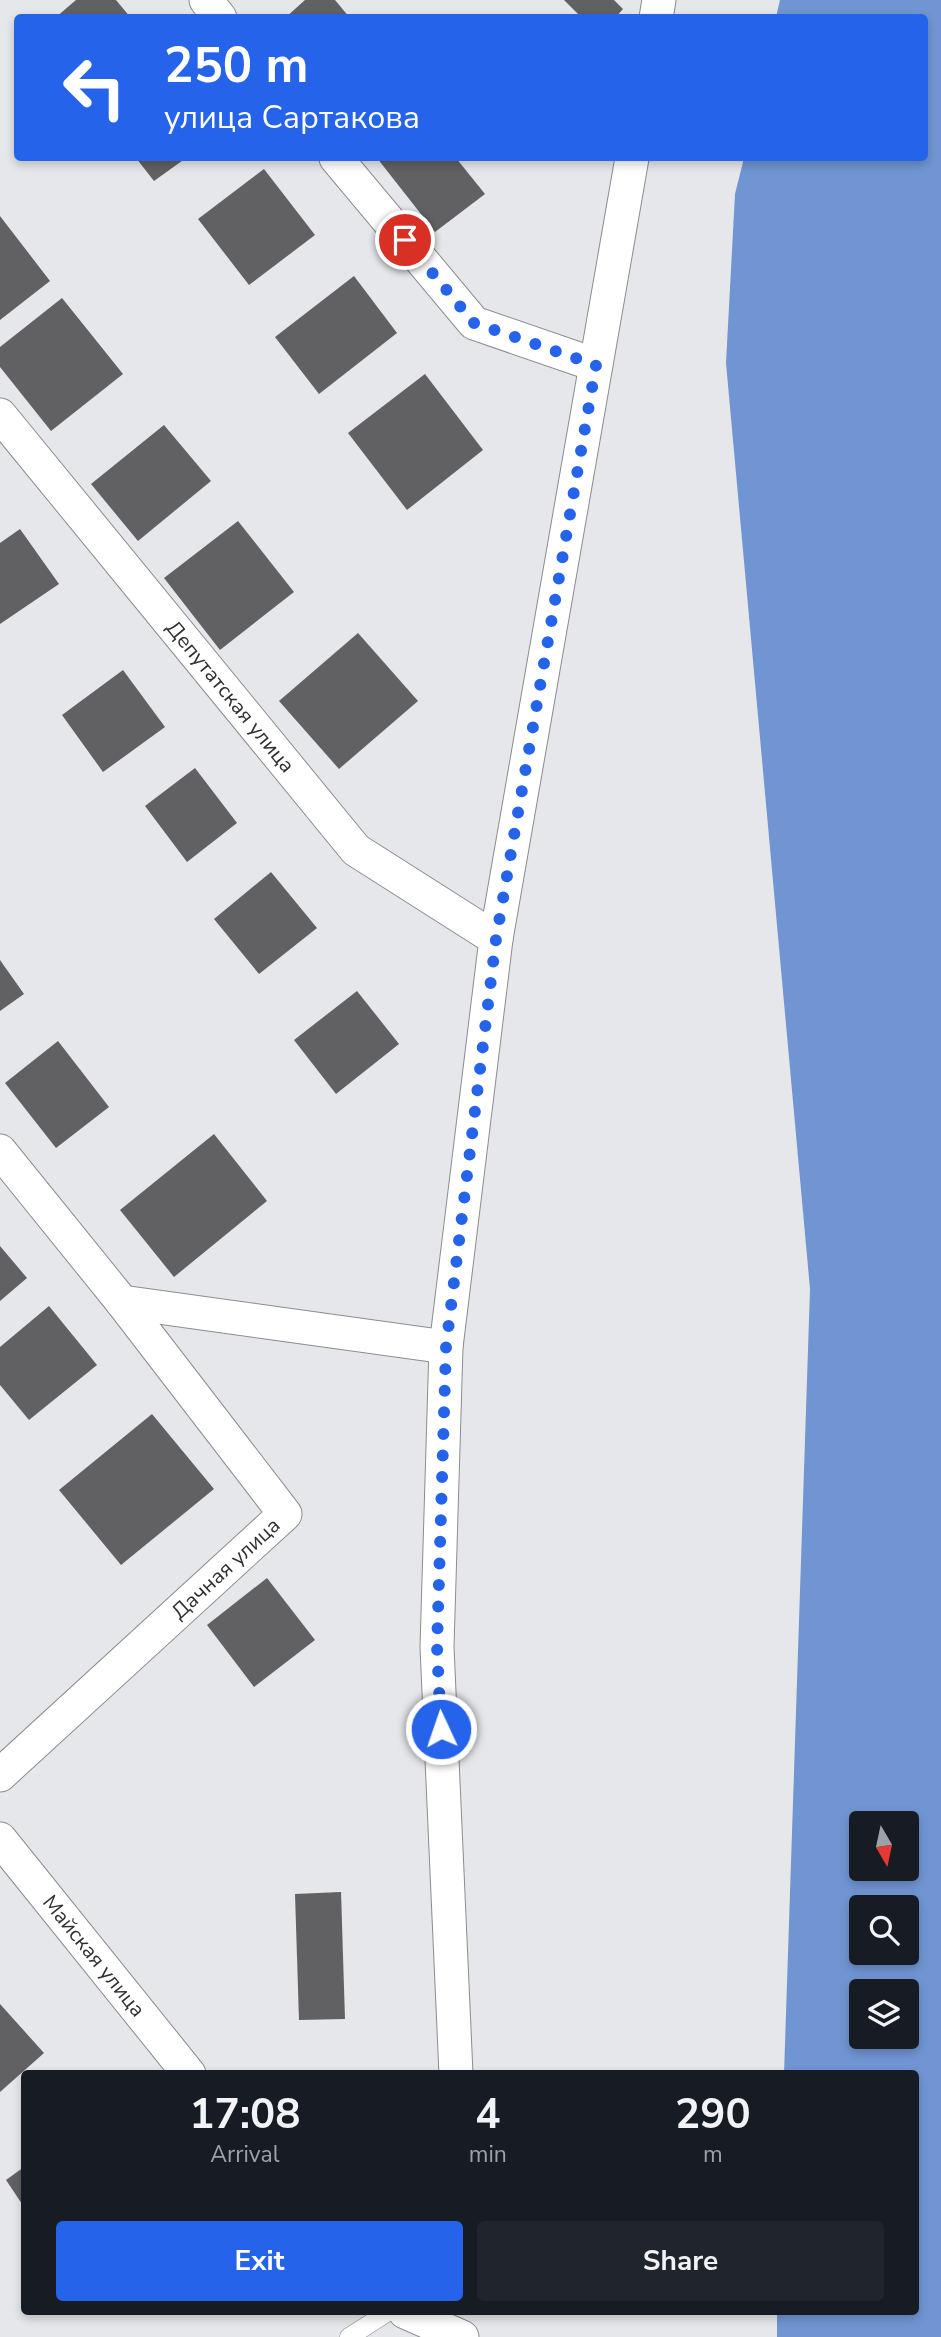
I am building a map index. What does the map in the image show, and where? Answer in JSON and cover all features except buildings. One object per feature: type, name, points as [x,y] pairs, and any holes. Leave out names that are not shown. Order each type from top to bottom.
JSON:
[{"type":"street","points":[[206,0],[217,14]]},
{"type":"street","points":[[339,161],[474,323],[596,365]]},
{"type":"street","points":[[456,2070],[437,1647],[446,1347],[496,939],[631,161]]},
{"type":"street","name":"Депутатская улица","points":[[0,415],[356,850],[496,939]]},
{"type":"street","name":"Дачная улица","points":[[0,1151],[122,1302],[285,1514],[0,1774]]},
{"type":"street","points":[[122,1302],[446,1347]]},
{"type":"street","name":"Майская улица","points":[[0,1839],[186,2070]]},
{"type":"street","points":[[412,2315],[462,2337]]},
{"type":"street","points":[[467,2315],[468,2337]]},
{"type":"lane","points":[[349,2337],[383,2315]]},
{"type":"water","points":[[780,0],[941,0],[941,2337],[777,2337],[777,2315],[919,2315],[919,2070],[784,2070],[810,1289],[726,363],[735,194],[743,161],[928,161],[928,14],[777,14]]},
{"type":"route","points":[[405,240],[474,323],[596,365],[496,939],[446,1347],[437,1647],[441,1729]]}]
